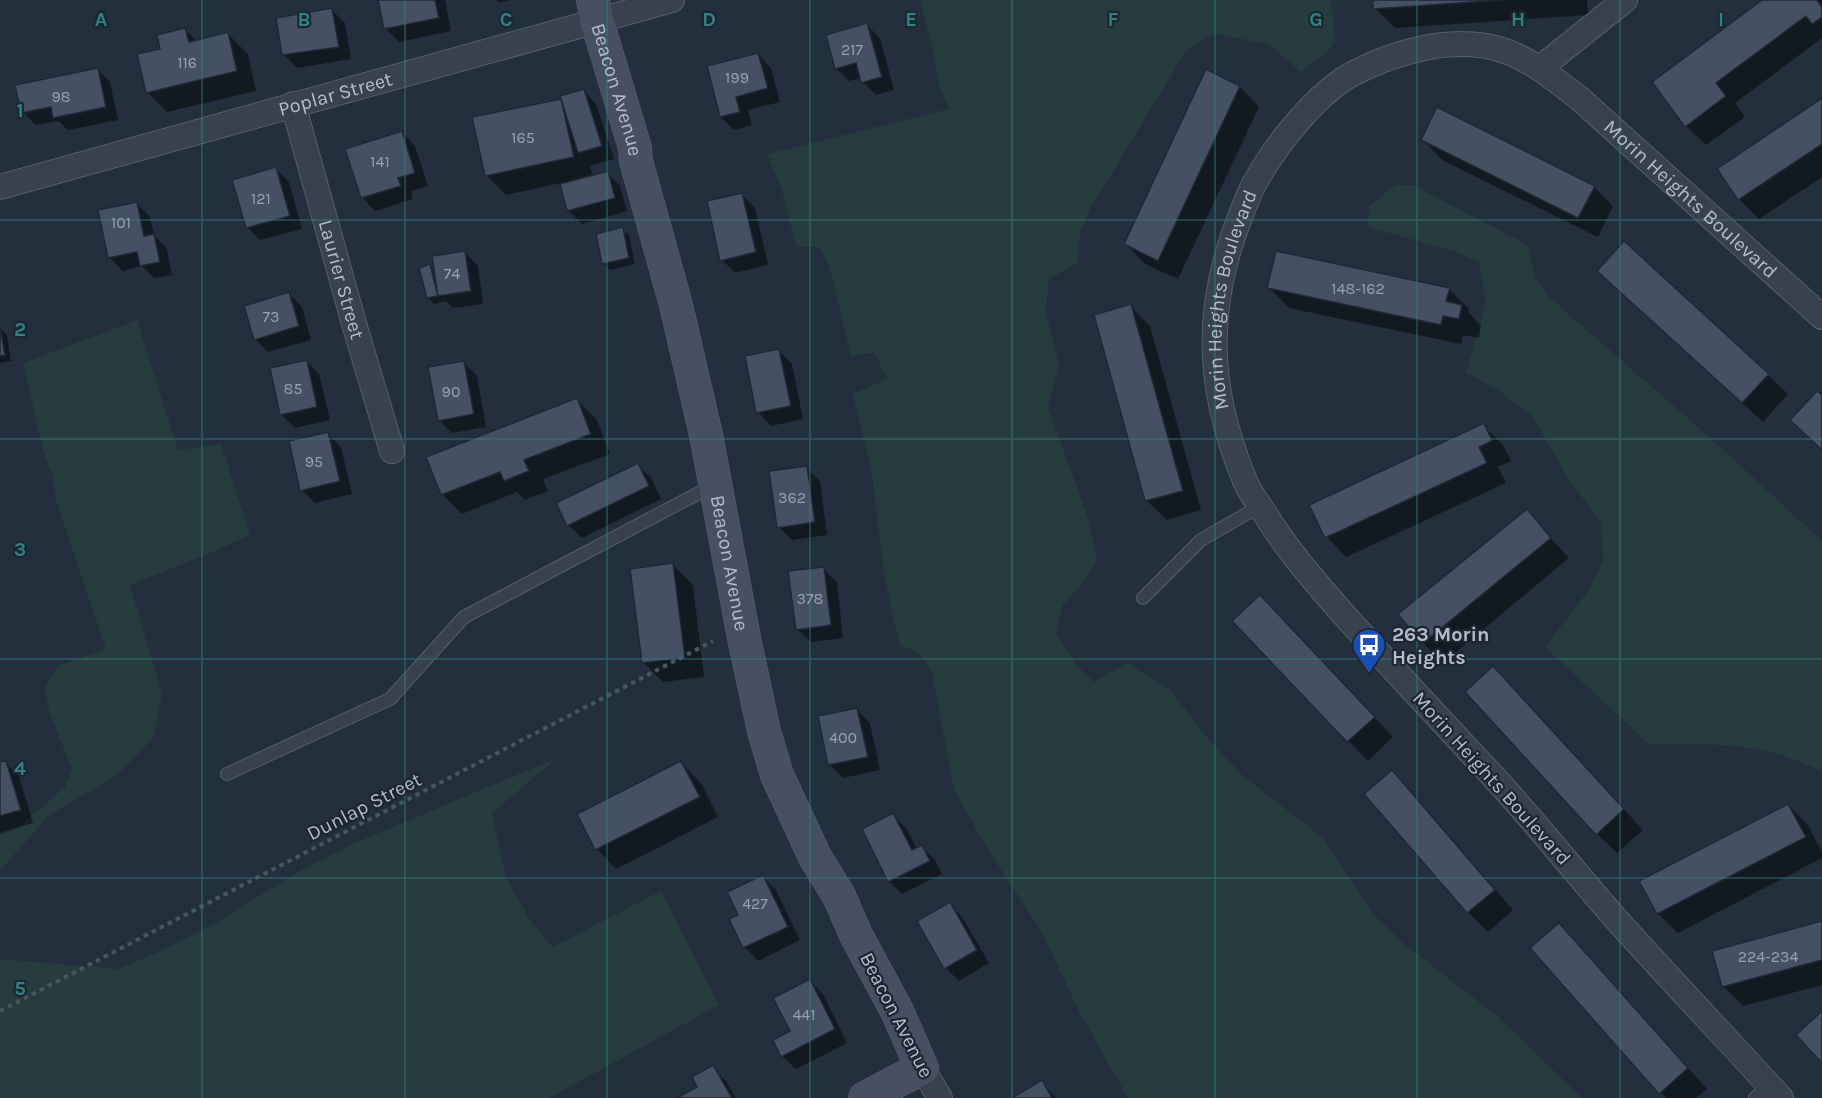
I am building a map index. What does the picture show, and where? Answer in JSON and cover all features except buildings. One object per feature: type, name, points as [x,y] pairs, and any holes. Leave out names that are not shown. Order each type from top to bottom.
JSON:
[{"type":"street","name":"Poplar Street","points":[[0,187],[293,104],[595,11],[672,0]]},
{"type":"street","points":[[1540,68],[1625,0]]},
{"type":"street","name":"Beacon Avenue","points":[[595,11],[635,148],[636,161],[676,304],[706,435],[741,626],[764,731],[777,775],[810,847],[839,896],[856,934],[897,1011],[922,1068],[940,1098]]},
{"type":"street","name":"Morin Heights Boulevard","points":[[1769,1094],[1718,1029],[1616,919],[1492,775],[1449,732],[1308,574],[1280,538],[1247,485],[1228,434],[1218,388],[1214,324],[1224,263],[1232,237],[1256,180],[1294,127],[1333,86],[1379,61],[1400,54],[1451,44],[1478,45],[1503,50],[1540,68],[1588,106],[1822,316]]},
{"type":"street","name":"Laurier Street","points":[[293,104],[392,452]]},
{"type":"street","points":[[865,1098],[922,1068]]},
{"type":"lane","points":[[227,774],[390,699],[464,617],[715,485]]},
{"type":"lane","points":[[1143,598],[1201,540],[1260,507]]},
{"type":"path","name":"Dunlap Street","points":[[0,1011],[741,626]]},
{"type":"green space","points":[[920,0],[1331,0],[1336,41],[1321,57],[1301,72],[1269,45],[1220,34],[1207,36],[1185,53],[1090,209],[1080,231],[1077,263],[1049,279],[1046,311],[1059,366],[1048,407],[1089,521],[1097,560],[1083,582],[1063,605],[1056,633],[1076,665],[1094,682],[1127,663],[1170,690],[1211,742],[1242,775],[1323,838],[1373,914],[1403,943],[1496,1015],[1582,1098],[1128,1098],[1081,1015],[1040,929],[987,848],[954,790],[932,672],[918,652],[900,645],[883,565],[872,473],[853,394],[887,379],[874,352],[851,357],[830,267],[819,247],[796,246],[782,190],[767,154],[949,109],[939,85],[932,45]]},
{"type":"green space","points":[[1396,185],[1413,185],[1528,245],[1535,278],[1548,296],[1707,435],[1822,541],[1822,771],[1760,749],[1739,746],[1649,744],[1545,647],[1588,591],[1603,561],[1601,522],[1569,480],[1533,417],[1498,390],[1466,373],[1486,302],[1479,262],[1456,252],[1368,227],[1369,206]]},
{"type":"green space","points":[[137,320],[178,450],[221,444],[250,535],[130,585],[162,693],[153,738],[117,775],[48,816],[0,871],[0,835],[16,829],[65,787],[72,769],[49,711],[45,688],[58,666],[106,649],[56,500],[53,477],[43,450],[23,363]]},
{"type":"green space","points":[[557,758],[492,813],[506,878],[530,920],[553,947],[661,891],[719,1005],[549,1098],[0,1098],[0,959],[118,969],[216,923],[296,873],[357,842]]},
{"type":"place","name":"263 Morin Heights","points":[[1369,674]]}]
